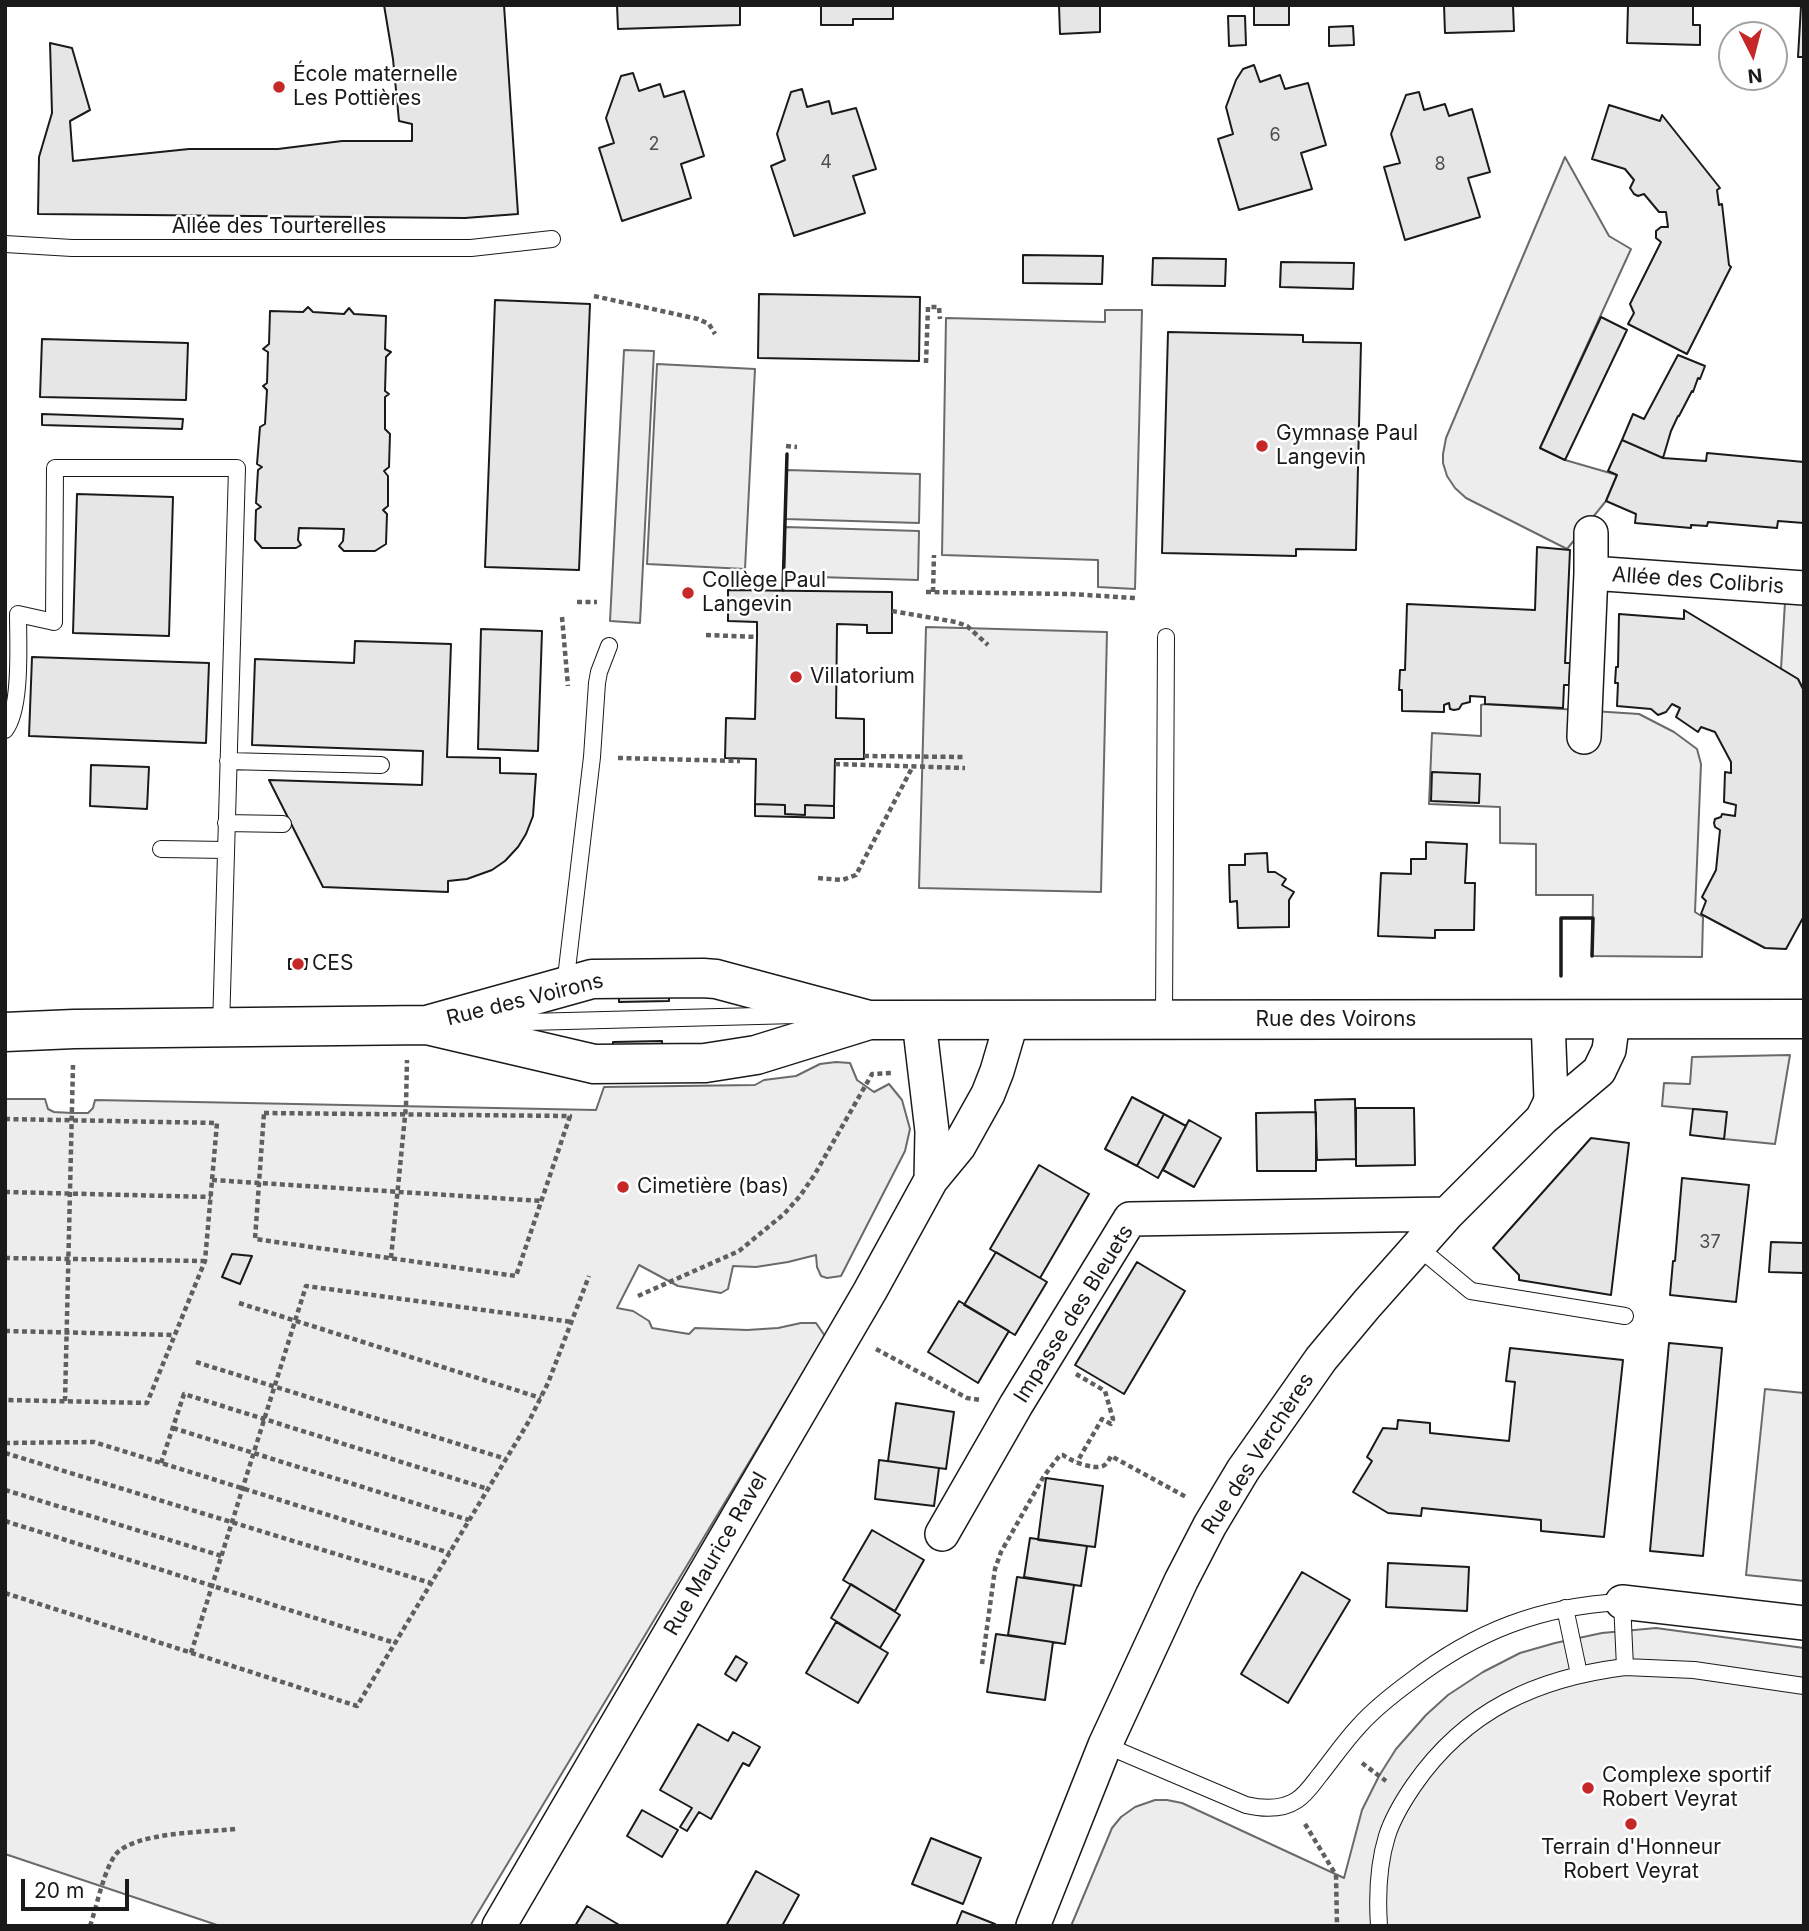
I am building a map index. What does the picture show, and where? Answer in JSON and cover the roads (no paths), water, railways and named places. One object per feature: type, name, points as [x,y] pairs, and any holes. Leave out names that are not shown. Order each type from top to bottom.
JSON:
[{"type":"street","name":"Allée des Colibris","points":[[1584,737],[1591,533]]},
{"type":"street","name":"Allée des Colibris","points":[[1591,573],[1804,588]]},
{"type":"street","name":"Rue des Voirons","points":[[418,1025],[592,979],[609,978],[716,979],[869,1020],[1804,1018]]},
{"type":"street","name":"Rue des Voirons","points":[[5,1032],[418,1025],[580,1062],[605,1065],[705,1063],[739,1059],[869,1020]]},
{"type":"street","name":"Rue Maurice Ravel","points":[[499,1926],[932,1180],[959,1146],[998,1071],[1012,1020]]},
{"type":"street","points":[[1542,1119],[1550,1098],[1548,1020]]},
{"type":"street","name":"Rue des Verchères","points":[[1033,1926],[1105,1745],[1181,1581],[1243,1470],[1321,1359],[1447,1214],[1542,1119],[1599,1071],[1607,1057],[1614,1020]]},
{"type":"street","name":"Rue Maurice Ravel","points":[[919,1021],[932,1131],[932,1180]]},
{"type":"street","name":"Impasse des Bleuets","points":[[942,1534],[1016,1405],[1130,1219],[1447,1214]]},
{"type":"street","points":[[1622,1602],[1804,1623]]},
{"type":"lane","name":"Allée des Tourterelles","points":[[5,244],[72,248],[471,248],[552,239]]},
{"type":"lane","points":[[5,730],[11,723],[16,704],[12,612],[54,622],[55,468],[237,468],[221,1028]]},
{"type":"lane","points":[[1164,1020],[1166,637]]},
{"type":"lane","points":[[565,986],[592,757],[597,683],[609,646]]},
{"type":"lane","points":[[228,761],[381,765]]},
{"type":"lane","points":[[226,823],[283,824]]},
{"type":"lane","points":[[161,849],[226,850]]},
{"type":"lane","points":[[1418,1247],[1471,1291],[1625,1316]]},
{"type":"lane","points":[[1105,1745],[1246,1805],[1276,1808],[1292,1803],[1305,1794],[1356,1729],[1386,1700],[1454,1651],[1508,1624],[1565,1608],[1622,1602],[1625,1667]]},
{"type":"lane","points":[[1565,1608],[1579,1674]]},
{"type":"lane","points":[[1379,1926],[1378,1888],[1386,1838],[1407,1794],[1458,1733],[1522,1694],[1579,1674],[1625,1667],[1694,1670],[1804,1686]]},
{"type":"place","name":"École maternelle Les Pottières","points":[[279,87]]},
{"type":"place","name":"Gymnase Paul Langevin","points":[[1262,446]]},
{"type":"place","name":"Collège Paul Langevin","points":[[688,593]]},
{"type":"place","name":"Villatorium","points":[[796,677]]},
{"type":"place","name":"CES","points":[[298,964]]},
{"type":"place","name":"Cimetière (bas)","points":[[623,1187]]},
{"type":"place","name":"Complexe sportif Robert Veyrat","points":[[1588,1788]]},
{"type":"place","name":"Terrain d'Honneur Robert Veyrat","points":[[1631,1824]]}]
